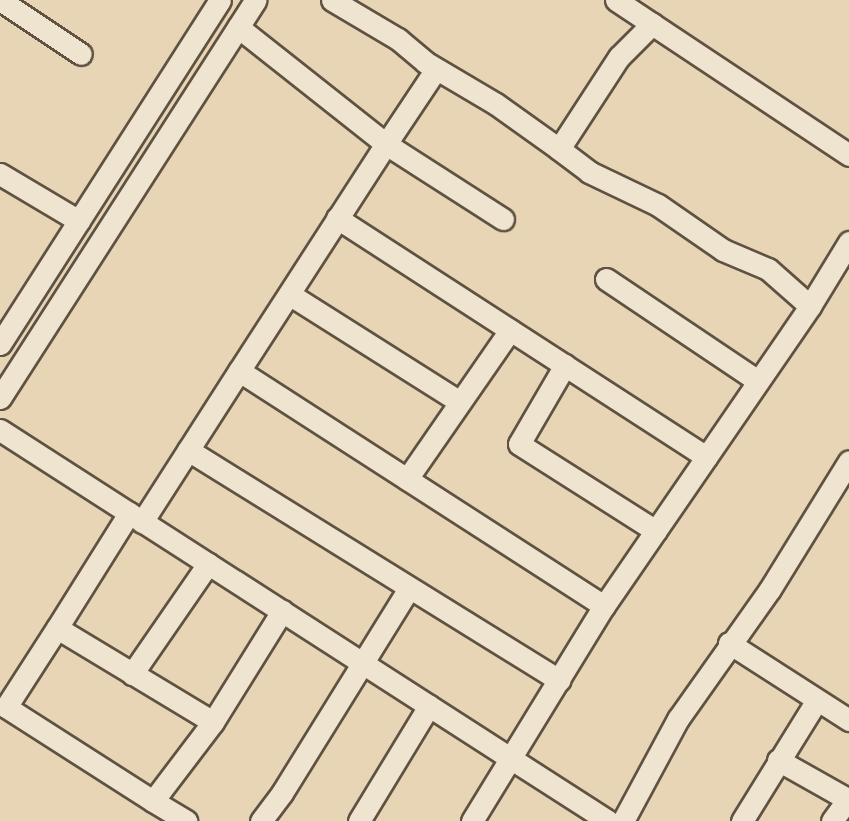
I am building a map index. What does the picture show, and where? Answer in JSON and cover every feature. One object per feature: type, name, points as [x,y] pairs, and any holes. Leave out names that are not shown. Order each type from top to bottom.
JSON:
[{"type":"street","points":[[0,0],[81,54]]},
{"type":"street","points":[[35,342],[6,335],[220,0]]},
{"type":"street","points":[[0,398],[256,0]]},
{"type":"street","points":[[332,0],[398,39],[436,69],[496,104],[589,172],[658,205],[723,250],[768,269],[810,306]]},
{"type":"street","points":[[616,0],[646,13],[849,155]]},
{"type":"street","points":[[559,149],[646,13]]},
{"type":"street","points":[[239,27],[386,144],[503,219]]},
{"type":"street","points":[[186,821],[6,707],[57,628],[136,517],[188,450],[436,69]]},
{"type":"street","points":[[0,174],[79,221]]},
{"type":"street","points":[[337,218],[706,457]]},
{"type":"street","points":[[472,821],[604,606],[810,306],[849,242]]},
{"type":"street","points":[[606,279],[758,381]]},
{"type":"street","points":[[289,294],[460,402]]},
{"type":"street","points":[[407,479],[510,330]]},
{"type":"street","points":[[565,365],[519,444],[656,531]]},
{"type":"street","points":[[239,371],[604,606]]},
{"type":"street","points":[[0,430],[608,821]]},
{"type":"street","points":[[188,450],[559,680]]},
{"type":"street","points":[[623,821],[678,719],[729,643],[770,589],[847,467]]},
{"type":"street","points":[[132,674],[208,564]]},
{"type":"street","points":[[261,821],[282,793],[409,588]]},
{"type":"street","points":[[153,802],[213,722],[282,611]]},
{"type":"street","points":[[57,628],[213,722]]},
{"type":"street","points":[[729,643],[849,720]]},
{"type":"street","points":[[742,821],[817,700]]},
{"type":"street","points":[[359,821],[429,706]]},
{"type":"street","points":[[779,760],[848,800],[832,821]]}]
